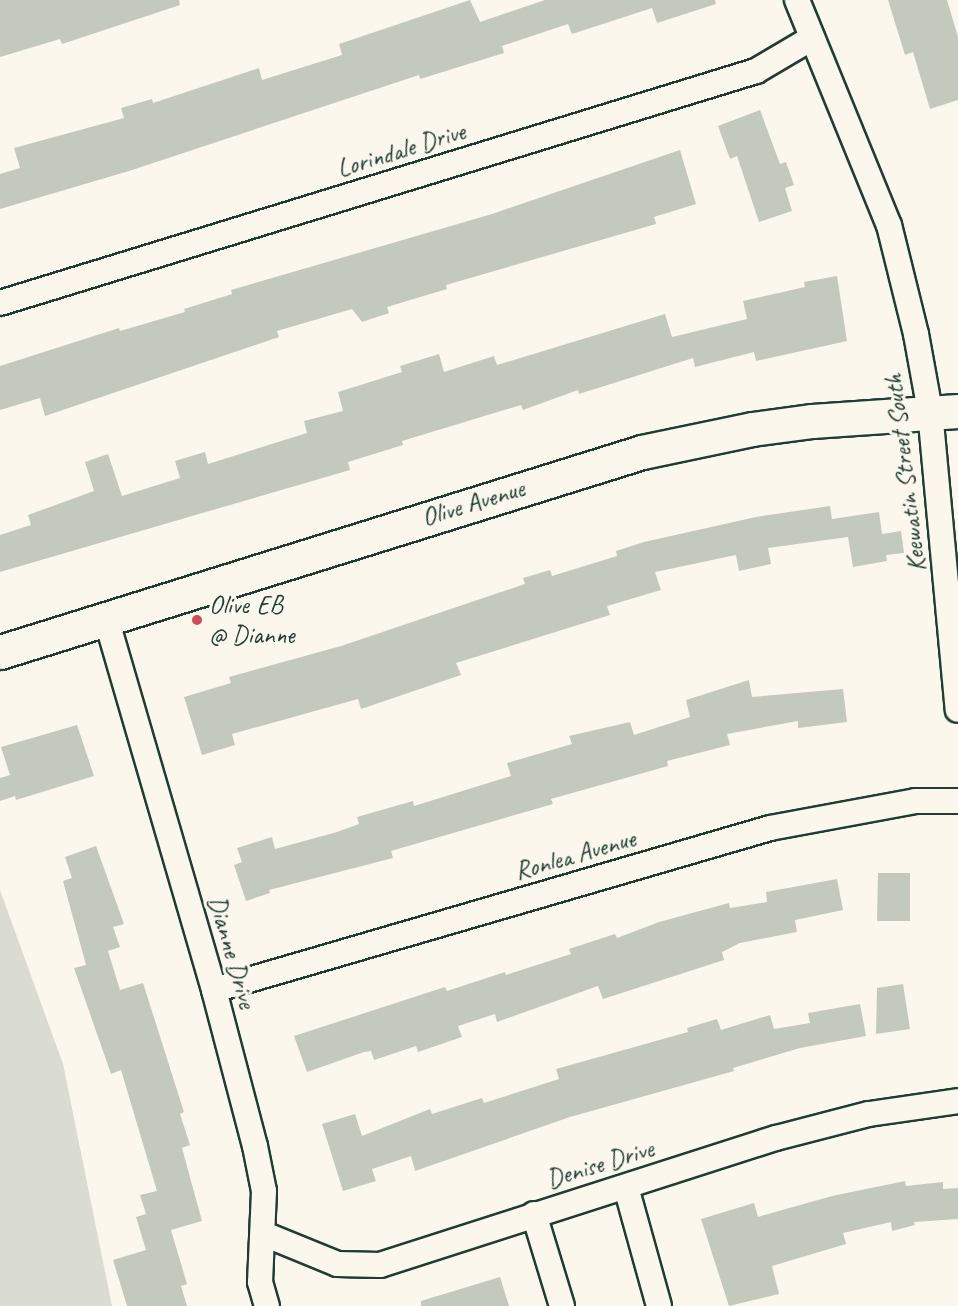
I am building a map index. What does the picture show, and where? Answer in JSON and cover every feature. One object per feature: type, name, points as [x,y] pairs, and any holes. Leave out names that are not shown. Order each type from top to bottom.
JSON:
[{"type":"main road","name":"Olive Avenue","points":[[0,651],[642,452],[752,429],[944,411]]},
{"type":"street","name":"Keewatin Street South","points":[[797,0],[889,225],[944,411],[958,710]]},
{"type":"street","name":"Lorindale Drive","points":[[0,303],[756,71],[812,38]]},
{"type":"street","name":"Dianne Drive","points":[[106,618],[214,990],[255,1146],[264,1191],[264,1234],[260,1282],[267,1306]]},
{"type":"street","name":"Ronlea Avenue","points":[[214,990],[770,828],[915,801],[958,801]]},
{"type":"street","name":"Denise Drive","points":[[264,1234],[337,1263],[380,1265],[776,1138],[869,1114],[958,1101]]},
{"type":"street","points":[[626,1187],[659,1306]]},
{"type":"street","points":[[534,1214],[562,1306]]},
{"type":"shaded area","points":[[0,890],[63,1064],[112,1306],[0,1306]]},
{"type":"building","points":[[0,0],[179,0],[180,5],[62,44],[60,39],[0,57]]},
{"type":"building","points":[[470,0],[480,22],[545,0],[715,0],[716,4],[657,23],[652,8],[572,34],[568,24],[502,46],[504,53],[420,79],[419,75],[129,171],[0,209],[0,174],[20,168],[14,148],[124,118],[121,108],[152,99],[153,103],[259,68],[262,80],[342,55],[339,44]]},
{"type":"building","points":[[888,0],[947,0],[958,37],[958,100],[930,109],[913,52],[905,55]]},
{"type":"building","points":[[760,110],[780,164],[786,162],[794,185],[785,188],[792,211],[759,222],[737,156],[730,159],[718,126]]},
{"type":"building","points":[[680,150],[696,204],[654,217],[656,224],[446,285],[447,289],[387,307],[389,313],[362,322],[352,309],[277,331],[279,337],[45,416],[40,398],[0,410],[0,366],[119,328],[120,331],[185,312],[184,309],[232,294],[231,290],[492,214]]},
{"type":"building","points":[[837,276],[847,341],[756,361],[754,352],[695,367],[693,358],[579,394],[578,390],[523,410],[521,405],[402,441],[403,445],[348,462],[350,470],[0,572],[0,535],[31,525],[28,515],[94,491],[85,462],[108,454],[122,496],[180,478],[175,461],[205,452],[208,464],[307,433],[304,421],[343,411],[338,392],[402,372],[400,366],[439,354],[444,372],[494,356],[497,365],[665,314],[672,337],[747,319],[743,301],[805,287],[804,282]]},
{"type":"building","points":[[830,506],[832,519],[879,512],[882,534],[901,531],[904,553],[886,555],[887,561],[853,567],[848,537],[768,548],[771,564],[739,571],[736,555],[655,572],[661,590],[607,606],[610,615],[456,663],[461,675],[361,709],[358,699],[232,734],[235,745],[202,755],[184,697],[231,683],[229,677],[341,646],[525,584],[523,578],[550,570],[552,576],[617,556],[616,551],[644,542],[756,517]]},
{"type":"building","points":[[749,680],[752,697],[843,689],[847,722],[798,728],[798,721],[727,734],[730,745],[667,761],[668,766],[551,799],[553,804],[391,851],[393,858],[269,890],[270,893],[246,901],[234,865],[242,862],[237,848],[272,837],[275,849],[359,824],[357,817],[413,801],[414,806],[511,776],[507,763],[572,744],[569,736],[630,722],[634,735],[690,717],[686,700]]},
{"type":"building","points":[[77,725],[94,776],[16,800],[15,796],[0,801],[0,778],[10,775],[1,747]]},
{"type":"building","points":[[96,846],[124,924],[113,927],[120,947],[108,951],[120,990],[143,983],[184,1112],[180,1114],[190,1145],[182,1148],[202,1221],[171,1230],[187,1284],[181,1286],[187,1306],[127,1306],[113,1260],[146,1250],[136,1217],[146,1214],[140,1195],[157,1191],[121,1070],[111,1074],[74,968],[86,965],[63,881],[72,878],[65,857]]},
{"type":"building","points":[[878,873],[910,873],[910,921],[877,921]]},
{"type":"building","points":[[837,879],[843,910],[795,920],[797,932],[740,943],[722,952],[724,960],[603,999],[598,986],[497,1022],[495,1014],[458,1026],[462,1037],[418,1052],[416,1046],[374,1060],[371,1051],[364,1052],[307,1072],[294,1036],[445,987],[447,991],[505,972],[506,975],[571,954],[569,949],[615,934],[617,938],[659,922],[729,903],[730,908],[767,902],[766,892]]},
{"type":"building","points":[[903,984],[910,1029],[876,1034],[877,988]]},
{"type":"building","points":[[860,1004],[866,1036],[800,1048],[733,1068],[734,1071],[570,1117],[415,1171],[411,1156],[372,1169],[376,1181],[343,1191],[322,1124],[355,1114],[362,1136],[430,1109],[432,1114],[482,1098],[484,1103],[559,1079],[556,1069],[688,1032],[687,1028],[717,1019],[721,1030],[770,1015],[774,1029],[810,1023],[808,1013]]},
{"type":"building","points":[[905,1181],[906,1186],[943,1182],[943,1189],[958,1188],[958,1219],[914,1222],[915,1225],[892,1231],[891,1222],[843,1233],[846,1244],[772,1266],[779,1294],[729,1306],[701,1219],[754,1203],[758,1217],[832,1196]]},
{"type":"building","points":[[500,1277],[509,1306],[421,1306],[421,1301]]},
{"type":"place","name":"Olive EB @ Dianne","points":[[197,620]]}]
